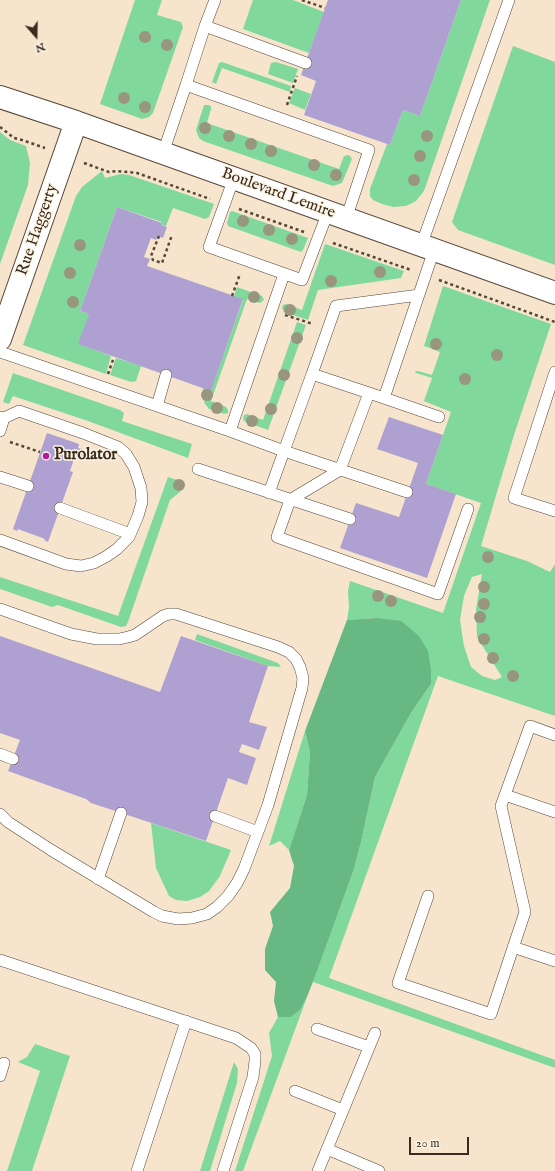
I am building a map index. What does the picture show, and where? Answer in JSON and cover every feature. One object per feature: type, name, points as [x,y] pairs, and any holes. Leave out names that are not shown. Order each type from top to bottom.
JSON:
[{"type":"main road","name":"Boulevard Lemire","points":[[0,97],[76,122],[555,293]]},
{"type":"main road","name":"Rue Haggerty","points":[[0,339],[76,122]]},
{"type":"lane","points":[[163,153],[214,0]]},
{"type":"lane","points":[[384,398],[419,295],[428,248],[509,0]]},
{"type":"lane","points":[[205,26],[302,67]]},
{"type":"lane","points":[[186,85],[369,150],[337,215],[302,280],[209,247],[234,178]]},
{"type":"lane","points":[[230,431],[284,274]]},
{"type":"lane","points":[[269,493],[336,306],[419,295]]},
{"type":"lane","points":[[0,352],[284,451],[407,492]]},
{"type":"lane","points":[[555,372],[514,498],[555,511]]},
{"type":"lane","points":[[312,374],[439,417]]},
{"type":"lane","points":[[157,406],[166,375]]},
{"type":"lane","points":[[368,393],[340,470],[290,500],[277,537],[438,594],[468,509]]},
{"type":"lane","points":[[0,540],[66,564],[80,566],[94,563],[108,556],[117,549],[130,534],[142,502],[141,488],[134,466],[126,454],[118,447],[19,411],[2,418],[3,436]]},
{"type":"lane","points":[[198,469],[350,519]]},
{"type":"lane","points":[[0,477],[28,486]]},
{"type":"lane","points":[[60,508],[130,534]]},
{"type":"lane","points":[[0,609],[71,634],[97,639],[119,639],[135,635],[163,616],[176,614],[278,647],[289,652],[296,659],[303,678],[302,688],[268,805],[244,869],[228,896],[207,914],[192,918],[178,919],[162,916],[98,879],[8,822],[0,814]]},
{"type":"lane","points":[[428,896],[398,983],[491,1014],[525,912],[501,806],[530,726],[555,735]]},
{"type":"lane","points":[[0,754],[13,759]]},
{"type":"lane","points":[[504,795],[555,812]]},
{"type":"lane","points":[[98,879],[122,813]]},
{"type":"lane","points":[[215,816],[258,832]]},
{"type":"lane","points":[[513,947],[555,961]]},
{"type":"lane","points":[[0,960],[236,1038],[251,1048],[255,1054],[255,1067],[223,1171]]},
{"type":"lane","points":[[137,1171],[186,1021]]},
{"type":"lane","points":[[317,1029],[369,1047]]},
{"type":"lane","points":[[318,1171],[375,1034]]},
{"type":"lane","points":[[0,1076],[4,1063]]},
{"type":"lane","points":[[295,1091],[343,1110]]},
{"type":"lane","points":[[327,1150],[379,1171]]},
{"type":"path","points":[[302,0],[325,8]]},
{"type":"path","points":[[288,110],[286,107],[302,67]]},
{"type":"path","points":[[0,127],[14,138],[22,140]]},
{"type":"path","name":"Boulevard Lemire","points":[[109,172],[137,172],[214,201]]},
{"type":"path","name":"Boulevard Lemire","points":[[233,207],[309,234]]},
{"type":"path","points":[[159,236],[151,256],[153,260],[162,263],[172,235]]},
{"type":"path","name":"Boulevard Lemire","points":[[327,241],[405,268]]},
{"type":"path","points":[[444,282],[555,322]]},
{"type":"path","points":[[232,296],[235,286]]},
{"type":"path","points":[[298,319],[306,322]]},
{"type":"path","points":[[108,374],[114,357]]},
{"type":"path","points":[[3,436],[40,452]]},
{"type":"green space","points":[[135,0],[162,0],[157,15],[181,22],[183,27],[153,113],[149,117],[142,119],[100,104]]},
{"type":"green space","points":[[253,0],[293,0],[324,12],[309,53],[243,29]]},
{"type":"green space","points":[[461,0],[490,0],[424,191],[416,201],[406,206],[393,207],[382,204],[373,200],[370,196],[370,189],[387,144],[390,145],[403,110],[420,116]]},
{"type":"green space","points":[[513,46],[555,62],[555,265],[458,230],[452,222]]},
{"type":"green space","points":[[222,62],[291,86],[290,92],[222,68],[216,84],[212,82],[219,63]]},
{"type":"green space","points":[[276,62],[298,69],[293,83],[268,74],[271,63]]},
{"type":"green space","points":[[295,88],[311,94],[305,110],[289,103]]},
{"type":"green space","points":[[204,105],[211,106],[207,123],[339,169],[344,156],[349,155],[352,159],[342,183],[333,186],[203,141],[199,138],[196,130]]},
{"type":"green space","points":[[0,132],[10,140],[26,146],[30,163],[28,185],[0,264]]},
{"type":"green space","points":[[102,171],[105,178],[121,174],[129,175],[214,204],[209,217],[205,219],[173,208],[166,226],[161,225],[162,222],[117,207],[80,311],[89,314],[79,344],[111,356],[106,374],[23,345],[76,196],[82,187]]},
{"type":"green space","points":[[232,211],[308,238],[303,250],[301,252],[228,226],[227,223],[230,212]]},
{"type":"green space","points":[[325,244],[404,271],[401,278],[318,290],[308,320],[284,312],[282,308],[283,305],[286,304],[302,310]]},
{"type":"green space","points":[[443,286],[551,324],[514,435],[481,546],[527,561],[550,572],[555,564],[555,716],[438,676],[329,978],[555,1060],[555,1068],[313,982],[354,869],[375,777],[411,713],[431,684],[376,618],[347,620],[349,607],[348,591],[350,581],[443,613],[481,503],[426,484],[451,412],[424,401],[432,378],[416,373],[415,371],[432,375],[440,352],[424,346]],"holes":[[[482,574],[476,609],[477,637],[502,677],[495,680],[482,676],[471,667],[464,646],[460,620],[464,596],[472,577]]]},
{"type":"green space","points":[[237,287],[262,296],[264,300],[260,303],[247,299],[211,401],[226,407],[228,413],[225,414],[209,409],[202,396],[203,388],[211,390],[243,300],[234,296]]},
{"type":"green space","points":[[297,322],[306,325],[268,430],[244,421],[244,415],[247,414],[263,420]]},
{"type":"green space","points":[[116,358],[141,366],[136,381],[131,382],[110,375]]},
{"type":"green space","points":[[13,373],[120,410],[124,413],[122,421],[192,444],[188,458],[88,421],[13,396],[9,404],[3,402]]},
{"type":"green space","points":[[168,477],[183,482],[180,492],[170,500],[126,626],[121,627],[58,605],[52,607],[0,589],[0,577],[118,616]]},
{"type":"green space","points":[[376,618],[401,621],[419,636],[428,651],[431,670],[431,684],[411,713],[375,777],[354,869],[307,997],[300,1010],[291,1017],[278,1017],[274,1001],[276,982],[265,970],[265,949],[273,926],[270,912],[290,888],[294,866],[289,850],[307,795],[310,752],[305,731],[347,620]]},
{"type":"green space","points":[[197,634],[278,663],[281,667],[268,666],[195,640]]},
{"type":"green space","points":[[305,731],[310,752],[307,795],[289,850],[280,841],[269,846]]},
{"type":"green space","points":[[151,823],[231,850],[220,876],[209,891],[200,897],[187,901],[176,900],[169,896],[156,868]]},
{"type":"green space","points":[[307,997],[243,1171],[235,1171],[272,1056],[269,1033],[278,1017],[291,1017],[300,1010]]},
{"type":"green space","points":[[35,1044],[70,1056],[32,1171],[7,1171],[40,1071],[18,1062],[27,1057]]},
{"type":"green space","points":[[234,1062],[238,1069],[237,1083],[210,1171],[200,1171]]},
{"type":"building","points":[[328,0],[461,0],[420,116],[403,110],[390,145],[304,115],[316,81],[301,75]]},
{"type":"building","points":[[117,207],[162,223],[161,225],[167,227],[163,238],[158,236],[156,240],[151,238],[144,257],[150,259],[147,266],[243,299],[211,391],[78,344],[89,314],[80,311]]},
{"type":"building","points":[[389,417],[443,435],[426,484],[456,494],[427,578],[340,548],[356,503],[399,517],[418,463],[377,449]]},
{"type":"building","points":[[47,433],[79,444],[78,448],[85,450],[82,458],[75,456],[70,471],[73,472],[48,542],[44,540],[45,539],[18,529],[17,531],[13,529]]},
{"type":"building","points":[[0,636],[160,692],[181,636],[268,666],[249,722],[267,727],[259,750],[242,744],[239,752],[256,758],[247,785],[228,778],[206,841],[91,803],[86,799],[8,771],[20,740],[0,733]]},
{"type":"place","name":"Purolator","points":[[46,456]]}]
